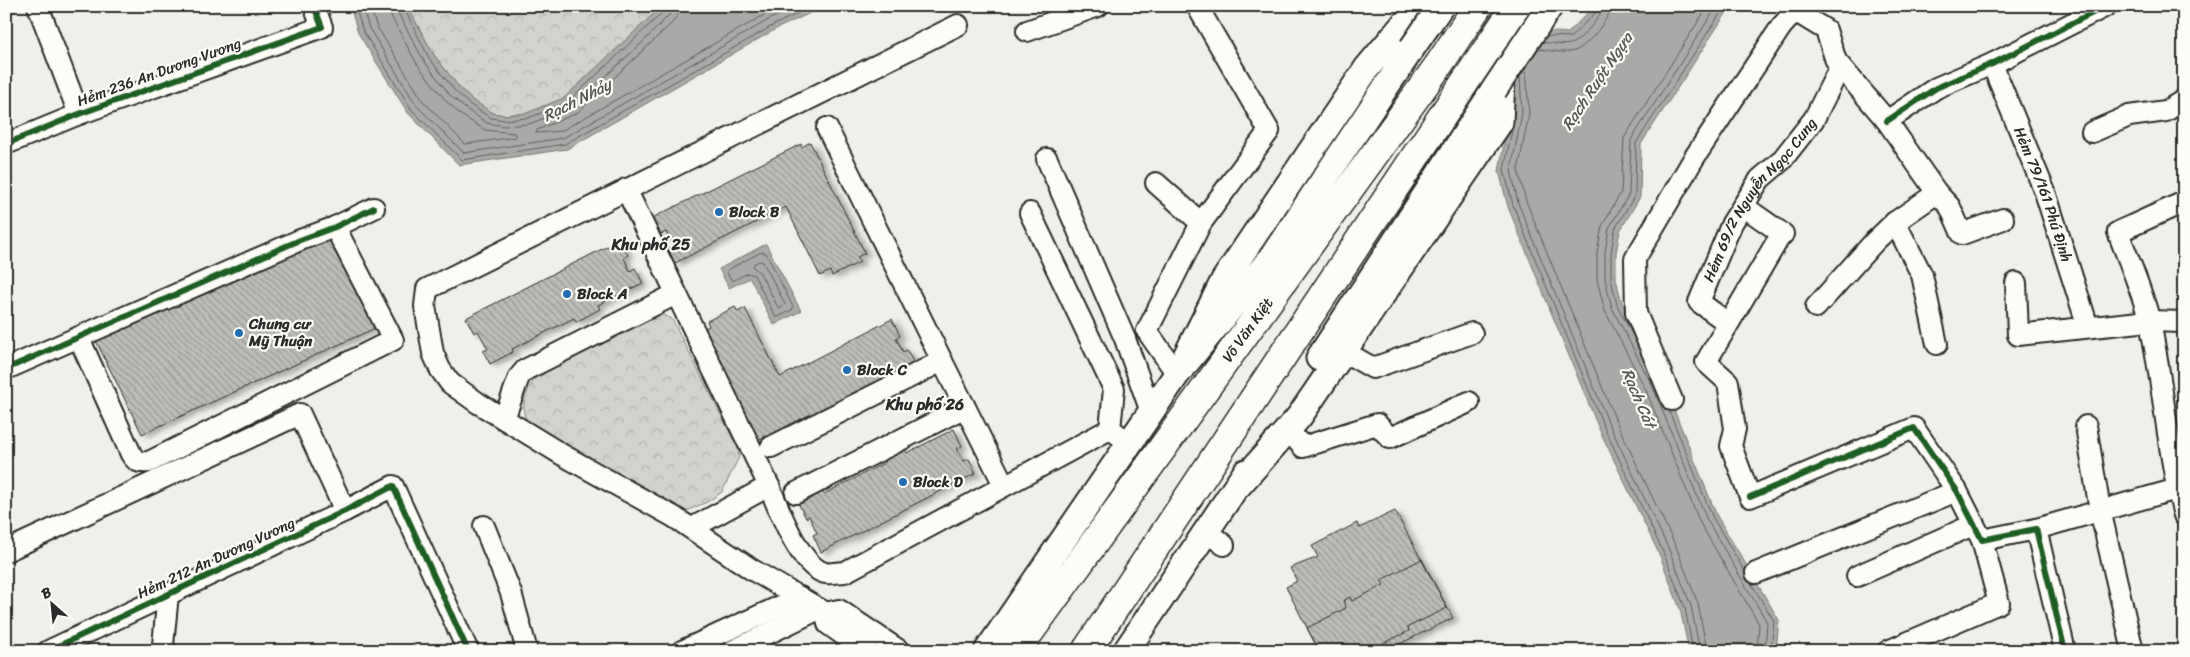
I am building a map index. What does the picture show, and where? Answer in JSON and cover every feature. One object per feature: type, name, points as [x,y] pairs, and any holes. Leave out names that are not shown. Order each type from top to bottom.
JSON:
[{"type":"highway","name":"Võ Văn Kiệt","points":[[1020,649],[1438,66],[1478,6]]},
{"type":"highway","points":[[1086,651],[1516,6]]},
{"type":"main road","name":"Võ Văn Kiệt","points":[[986,651],[1177,374],[1272,257],[1441,6]]},
{"type":"main road","points":[[1126,651],[1216,538],[1238,486],[1353,305],[1550,6]]},
{"type":"main road","points":[[1177,374],[1224,280],[1368,68],[1409,15],[1438,17],[1457,21],[1493,60],[1502,80],[1500,122],[1298,418],[1238,486]]},
{"type":"street","points":[[38,6],[79,114]]},
{"type":"street","name":"Hẻm 236 An Dương Vương","points":[[6,144],[79,114],[322,27],[314,6]]},
{"type":"street","points":[[1027,31],[1098,6]]},
{"type":"street","points":[[1177,374],[1147,331],[1201,222],[1269,131],[1197,6]]},
{"type":"street","points":[[1887,121],[1936,88],[1992,64],[2106,6]]},
{"type":"street","points":[[1672,400],[1636,314],[1635,259],[1694,158],[1781,27],[1795,11],[1826,30],[1836,61],[1887,121],[1937,193],[1950,207],[1962,234],[2003,219]]},
{"type":"street","points":[[866,651],[828,624],[823,611],[751,568],[692,528],[561,454],[450,383],[440,369],[429,336],[425,306],[426,289],[958,26]]},
{"type":"street","name":"Hẻm 79/161 Phú Định","points":[[1992,64],[2045,192],[2088,327]]},
{"type":"street","name":"Hẻm 69/2 Nguyễn Ngọc Cung","points":[[1728,323],[1699,302],[1732,223],[1760,179],[1780,162],[1814,119],[1840,67]]},
{"type":"street","points":[[2092,132],[2129,116],[2166,111],[2184,100]]},
{"type":"street","points":[[827,128],[1004,484]]},
{"type":"street","points":[[1047,159],[1125,339],[1151,412]]},
{"type":"street","points":[[1156,183],[1201,222]]},
{"type":"street","points":[[626,189],[769,486],[788,530],[808,562],[822,573],[845,572],[1004,484],[1110,429]]},
{"type":"street","points":[[1816,307],[1874,241],[1894,222],[1937,193]]},
{"type":"street","points":[[2184,202],[2118,232],[2149,321],[2168,422],[2177,489],[2184,515]]},
{"type":"street","points":[[1743,206],[1783,234],[1778,238],[1706,362],[1728,382],[1735,429],[1731,446],[1750,497],[1914,428],[1957,491],[1978,532],[1999,603],[1888,651]]},
{"type":"street","points":[[6,369],[300,240],[335,227],[374,208]]},
{"type":"street","points":[[1030,213],[1114,389],[1110,429]]},
{"type":"street","points":[[1894,222],[1922,275],[1937,344]]},
{"type":"street","points":[[80,338],[131,454],[140,463],[149,462],[393,340],[335,227]]},
{"type":"street","points":[[2016,283],[2018,336],[2149,321],[2184,322]]},
{"type":"street","points":[[504,419],[519,377],[525,370],[676,294]]},
{"type":"street","points":[[1343,351],[1373,368],[1472,333]]},
{"type":"street","points":[[771,447],[942,361]]},
{"type":"street","points":[[1288,430],[1303,447],[1377,424],[1390,438],[1469,402]]},
{"type":"street","points":[[796,492],[965,407]]},
{"type":"street","points":[[6,551],[300,414],[345,511]]},
{"type":"street","points":[[2086,426],[2100,510],[2133,651]]},
{"type":"street","points":[[1110,429],[1130,442]]},
{"type":"street","name":"Hẻm 212 An Dương Vương","points":[[48,651],[345,511],[393,486],[468,651]]},
{"type":"street","points":[[692,528],[769,486]]},
{"type":"street","points":[[1857,576],[1978,532],[2036,529],[2177,489]]},
{"type":"street","points":[[1756,573],[1957,491]]},
{"type":"street","points":[[484,526],[511,593],[527,651]]},
{"type":"street","points":[[2036,529],[2065,651]]},
{"type":"street","points":[[166,651],[163,645],[168,594]]},
{"type":"street","points":[[682,651],[800,597]]},
{"type":"street","points":[[732,651],[823,611],[839,610],[900,651]]},
{"type":"green space","points":[[407,6],[662,6],[564,98],[527,113],[504,115],[493,113],[472,100],[459,87],[434,55]]},
{"type":"green space","points":[[663,315],[672,319],[738,448],[739,457],[722,492],[707,502],[684,512],[670,509],[528,423],[524,411],[527,393],[536,377],[654,316]]},
{"type":"water","name":"Rạch Nhảy","points":[[350,6],[407,6],[434,55],[459,87],[472,100],[493,113],[504,115],[527,113],[564,98],[662,6],[825,6],[776,29],[567,149],[459,165],[408,113],[358,33]]},
{"type":"water","points":[[1474,6],[1510,6],[1521,22],[1534,29],[1568,33],[1594,6],[1731,6],[1641,144],[1640,197],[1620,231],[1616,253],[1616,279],[1622,303],[1662,380],[1717,516],[1779,620],[1776,651],[1689,651],[1680,609],[1660,556],[1599,429],[1508,207],[1499,171],[1510,111],[1508,72]]},
{"type":"water","points":[[766,244],[801,311],[774,325],[750,278],[729,288],[719,269]]},
{"type":"building","name":"Block B","points":[[810,142],[865,253],[857,257],[860,262],[832,276],[830,271],[820,276],[786,207],[675,263],[668,248],[673,246],[666,232],[661,234],[652,218],[801,144],[802,147]]},
{"type":"building","name":"Chung cư Mỹ Thuận","points":[[333,230],[382,325],[142,434],[96,341]]},
{"type":"building","name":"Block A","points":[[620,240],[628,255],[624,258],[630,271],[635,268],[643,283],[598,305],[600,309],[576,322],[574,318],[512,349],[513,352],[490,364],[483,351],[488,349],[478,331],[474,333],[466,318]]},
{"type":"building","name":"Block C","points":[[735,307],[738,312],[745,308],[780,377],[892,319],[900,336],[896,338],[903,352],[907,350],[914,364],[768,440],[766,436],[757,440],[701,330],[709,326],[707,321]]},
{"type":"building","name":"Block D","points":[[954,429],[962,446],[957,449],[964,461],[969,459],[976,473],[821,552],[813,535],[817,533],[809,516],[806,518],[798,503],[822,491],[824,494],[886,462],[884,459],[905,449],[907,453]]},
{"type":"building","points":[[1395,511],[1453,618],[1385,651],[1319,651],[1286,587],[1297,581],[1290,568],[1318,557],[1312,546],[1357,523],[1359,528]]},
{"type":"building","points":[[1422,559],[1447,608],[1408,627],[1409,631],[1367,651],[1319,651],[1307,628],[1346,608],[1343,601],[1350,597],[1352,601],[1384,585],[1381,580]]},
{"type":"cycle path","points":[[6,144],[79,114],[322,27],[314,6]]},
{"type":"cycle path","points":[[1887,121],[1936,88],[1992,64],[2106,6]]},
{"type":"cycle path","points":[[6,369],[300,240],[335,227],[374,208]]},
{"type":"cycle path","points":[[1750,497],[1914,428],[1957,491],[1982,540],[2036,529],[2065,651]]},
{"type":"cycle path","points":[[48,651],[345,511],[393,486],[468,651]]},
{"type":"place","name":"Block B","points":[[719,212]]},
{"type":"place","name":"Block A","points":[[567,294]]},
{"type":"place","name":"Chung cư Mỹ Thuận","points":[[239,333]]},
{"type":"place","name":"Block C","points":[[847,370]]},
{"type":"place","name":"Block D","points":[[903,482]]},
{"type":"district","name":"Khu phố 25","points":[[651,244]]},
{"type":"district","name":"Khu phố 26","points":[[925,404]]},
{"type":"water label","name":"Rạch Ruột Ngựa","points":[[1597,81]]},
{"type":"water label","name":"Rạch Cát","points":[[1639,398]]}]
